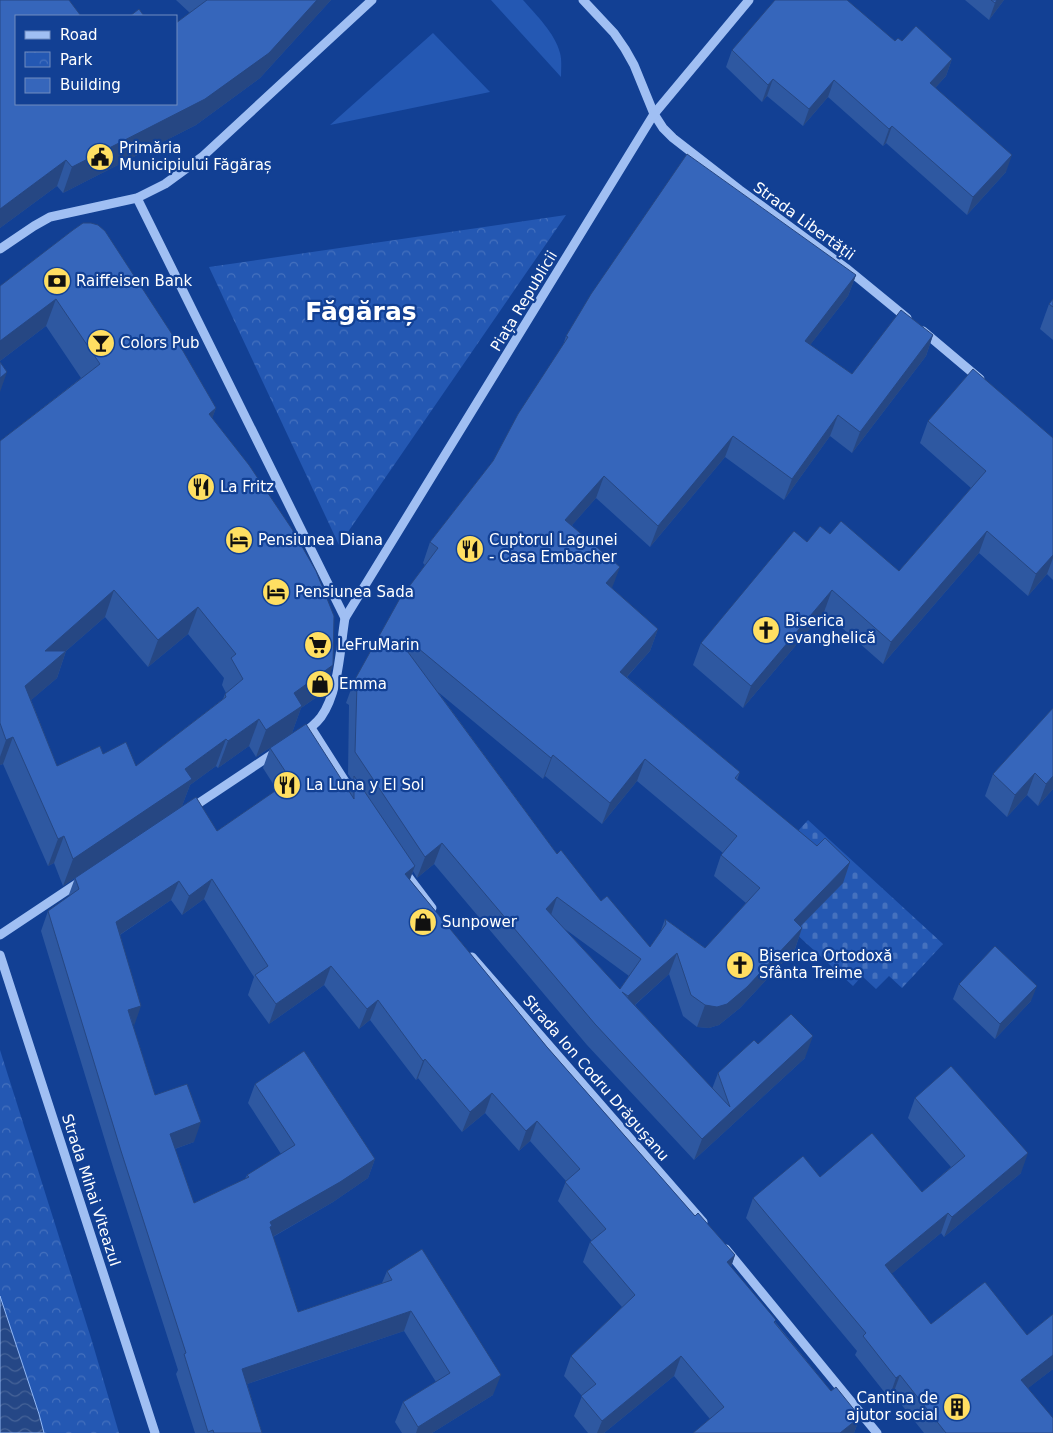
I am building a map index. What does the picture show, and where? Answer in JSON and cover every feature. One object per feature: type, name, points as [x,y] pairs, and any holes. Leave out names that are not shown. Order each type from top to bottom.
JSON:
[{"type":"street","points":[[0,249],[50,217],[137,198],[171,180],[202,157],[372,0]]},
{"type":"street","points":[[583,0],[625,49],[634,65],[654,114]]},
{"type":"street","name":"Piața Republicii","points":[[180,815],[311,728],[326,709],[333,691],[345,618],[654,114],[749,0]]},
{"type":"street","name":"Strada Libertății","points":[[654,114],[663,128],[683,147],[846,268],[988,387]]},
{"type":"street","points":[[137,198],[345,618]]},
{"type":"street","points":[[311,728],[361,806]]},
{"type":"street","points":[[400,866],[436,912]]},
{"type":"street","points":[[0,935],[90,875]]},
{"type":"street","name":"Strada Ion Codru Drăguşanu","points":[[465,948],[714,1235],[877,1433]]},
{"type":"street","name":"Strada Mihai Viteazul","points":[[0,955],[155,1433]]},
{"type":"green space","points":[[491,0],[523,0],[554,38],[558,46],[561,59],[561,77]]},
{"type":"green space","points":[[433,33],[490,92],[330,125]]},
{"type":"green space","points":[[566,215],[339,545],[209,267]]},
{"type":"green space","points":[[808,820],[943,944],[902,988],[889,976],[876,989],[862,976],[853,986],[746,888]]},
{"type":"green space","points":[[0,1050],[91,1338],[119,1433],[0,1433]]},
{"type":"water","points":[[0,1296],[39,1414],[44,1433],[0,1433]]},
{"type":"building","points":[[0,0],[69,0],[80,15],[15,15],[15,105],[178,105],[178,22],[207,0],[317,0],[269,53],[205,99],[72,167],[66,160],[0,209]]},
{"type":"building","points":[[775,0],[847,0],[895,41],[898,38],[902,41],[916,26],[952,59],[930,83],[1012,155],[973,197],[892,126],[889,129],[834,80],[809,109],[773,79],[768,85],[732,50]]},
{"type":"building","points":[[139,9],[143,15],[131,15]]},
{"type":"building","points":[[687,154],[856,275],[805,341],[852,374],[901,310],[933,335],[860,432],[838,415],[792,479],[733,436],[658,526],[604,476],[565,520],[620,567],[606,583],[658,629],[620,672],[740,772],[735,778],[817,846],[825,838],[850,862],[794,920],[802,928],[747,987],[727,1004],[717,1007],[705,1005],[691,995],[677,953],[628,996],[622,992],[730,1107],[718,1073],[754,1040],[758,1044],[791,1014],[813,1036],[702,1139],[595,1024],[442,843],[425,857],[355,752],[357,684],[354,681],[399,600],[438,548],[430,542],[493,461],[518,414],[568,337],[566,336],[591,294]],"holes":[[[407,639],[551,758],[553,755],[610,803],[645,759],[737,836],[721,855],[760,888],[705,948],[665,919],[666,924],[650,947],[607,896],[601,901],[561,850],[557,854],[402,644]],[[557,897],[641,959],[620,989],[546,909]]]},
{"type":"building","points":[[83,223],[91,223],[98,225],[105,231],[183,351],[216,408],[209,414],[249,465],[292,529],[316,571],[334,616],[333,665],[294,693],[302,706],[266,730],[259,719],[228,741],[226,739],[185,769],[192,779],[73,859],[64,836],[58,839],[13,737],[6,740],[0,723],[0,441],[100,364],[56,299],[0,341],[0,286]],"holes":[[[114,590],[158,640],[198,607],[236,654],[231,658],[243,679],[225,694],[226,697],[136,766],[126,742],[103,754],[100,746],[57,766],[25,686],[66,651],[45,651]]]},
{"type":"building","points":[[1053,299],[1053,307],[1049,304]]},
{"type":"building","points":[[0,362],[7,372],[0,378]]},
{"type":"building","points":[[973,369],[1053,438],[1053,555],[1036,574],[987,531],[891,642],[832,590],[751,686],[701,643],[794,531],[807,542],[820,526],[830,534],[841,521],[899,571],[986,471],[928,421]]},
{"type":"building","points":[[1053,708],[1053,776],[1046,784],[1035,773],[1015,795],[993,774]]},
{"type":"building","points":[[306,724],[354,799],[354,776],[415,866],[405,874],[547,1047],[695,1216],[698,1213],[735,1255],[727,1262],[776,1320],[774,1322],[831,1391],[836,1387],[860,1417],[840,1433],[693,1433],[724,1407],[681,1356],[602,1421],[581,1396],[596,1384],[571,1356],[635,1295],[590,1242],[606,1229],[565,1182],[580,1169],[537,1121],[526,1131],[492,1093],[470,1112],[425,1059],[423,1061],[378,1000],[367,1009],[331,966],[276,1004],[255,975],[268,966],[212,879],[189,896],[179,881],[116,922],[141,1006],[128,1010],[155,1095],[187,1084],[201,1122],[170,1134],[194,1203],[249,1177],[247,1175],[295,1145],[255,1084],[304,1051],[375,1159],[340,1182],[270,1222],[298,1312],[392,1280],[387,1271],[422,1249],[501,1375],[418,1427],[403,1402],[450,1373],[411,1311],[242,1369],[262,1433],[214,1433],[213,1430],[208,1432],[184,1354],[186,1353],[121,1151],[48,911],[79,889],[75,878],[196,797],[217,831],[291,780],[270,748]]},
{"type":"building","points":[[995,946],[1037,986],[1000,1024],[959,984]]},
{"type":"building","points":[[951,1066],[1028,1153],[952,1217],[948,1213],[885,1265],[931,1324],[985,1282],[1027,1335],[1053,1314],[1053,1355],[1021,1380],[1053,1418],[1053,1433],[946,1433],[900,1375],[896,1378],[863,1336],[866,1333],[753,1198],[803,1156],[820,1177],[872,1133],[922,1192],[965,1156],[915,1098]]},
{"type":"place","name":"Primăria Municipiului Făgăraș","points":[[100,157]]},
{"type":"place","name":"Raiffeisen Bank","points":[[57,281]]},
{"type":"place","name":"Colors Pub","points":[[101,343]]},
{"type":"place","name":"La Fritz","points":[[201,487]]},
{"type":"place","name":"Pensiunea Diana","points":[[239,540]]},
{"type":"place","name":"Cuptorul Lagunei - Casa Embacher","points":[[470,549]]},
{"type":"place","name":"Pensiunea Sada","points":[[276,592]]},
{"type":"place","name":"Biserica evanghelică","points":[[766,630]]},
{"type":"place","name":"LeFruMarin","points":[[318,645]]},
{"type":"place","name":"Emma","points":[[320,684]]},
{"type":"place","name":"La Luna y El Sol","points":[[287,785]]},
{"type":"place","name":"Sunpower","points":[[423,922]]},
{"type":"place","name":"Biserica Ortodoxă Sfânta Treime","points":[[740,965]]},
{"type":"place","name":"Cantina de ajutor social","points":[[957,1407]]},
{"type":"district","name":"Făgăraș","points":[[361,311]]}]
